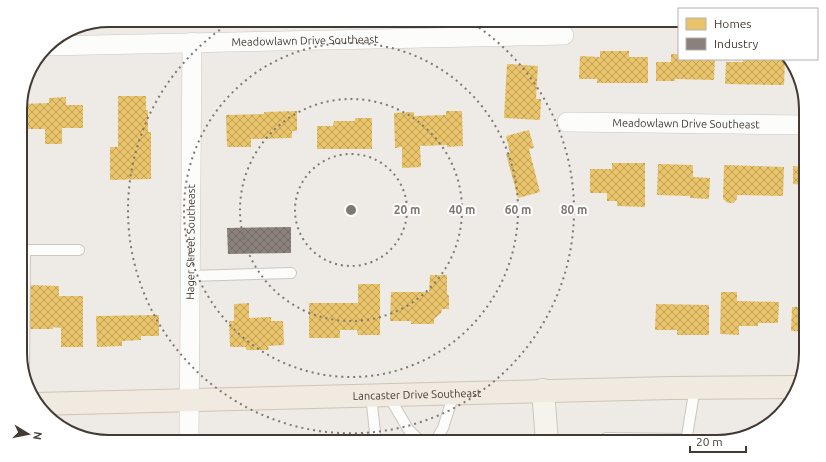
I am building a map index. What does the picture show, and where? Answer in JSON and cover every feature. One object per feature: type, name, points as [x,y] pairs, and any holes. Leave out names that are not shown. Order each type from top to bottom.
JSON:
[{"type":"main road","name":"Lancaster Drive Southeast","points":[[45,404],[543,390],[792,387]]},
{"type":"street","name":"Meadowlawn Drive Southeast","points":[[57,46],[564,35]]},
{"type":"street","name":"Hager Street Southeast","points":[[189,435],[192,42]]},
{"type":"street","name":"Meadowlawn Drive Southeast","points":[[567,122],[799,125]]},
{"type":"street","points":[[543,390],[546,435]]},
{"type":"lane","points":[[27,250],[79,250]]},
{"type":"lane","points":[[190,276],[291,273]]},
{"type":"lane","points":[[687,435],[695,388]]},
{"type":"lane","points":[[439,435],[443,428],[454,393]]},
{"type":"lane","points":[[376,435],[379,395]]},
{"type":"lane","points":[[379,395],[414,435]]},
{"type":"building: Homes","points":[[600,51],[629,51],[629,57],[648,57],[648,83],[597,83],[597,79],[579,79],[580,56],[600,57]]},
{"type":"building: Homes","points":[[671,54],[678,54],[678,60],[715,60],[714,80],[675,79],[675,81],[656,81],[656,62],[671,62]]},
{"type":"building: Homes","points":[[743,60],[783,60],[785,63],[784,85],[725,84],[726,62],[743,62]]},
{"type":"building: Homes","points":[[507,64],[538,66],[536,99],[541,99],[540,120],[504,118]]},
{"type":"building: Homes","points":[[118,96],[146,96],[146,110],[148,110],[148,132],[151,132],[151,179],[110,180],[110,147],[118,147]]},
{"type":"building: Homes","points":[[66,97],[66,105],[83,105],[83,128],[62,128],[62,144],[45,144],[45,129],[27,129],[27,104],[49,103],[49,98]]},
{"type":"building: Homes","points":[[297,111],[297,131],[292,131],[292,138],[251,139],[251,147],[227,147],[226,115]]},
{"type":"building: Homes","points":[[446,111],[462,111],[463,146],[420,146],[421,167],[402,168],[402,147],[395,148],[394,113],[414,112],[414,116],[446,115]]},
{"type":"building: Homes","points":[[355,118],[372,118],[372,149],[317,149],[317,126],[333,126],[334,121],[355,121]]},
{"type":"building: Homes","points":[[529,130],[534,148],[529,149],[540,192],[518,198],[506,154],[510,153],[506,136]]},
{"type":"building: Homes","points":[[612,163],[645,163],[645,207],[617,206],[617,201],[607,201],[607,193],[590,193],[590,169],[612,169]]},
{"type":"building: Homes","points":[[658,164],[693,165],[693,177],[710,178],[709,199],[690,198],[690,196],[657,195]]},
{"type":"building: Homes","points":[[724,165],[784,167],[783,196],[737,195],[737,199],[733,203],[728,203],[723,199]]},
{"type":"building: Homes","points":[[793,166],[799,166],[799,185],[793,184]]},
{"type":"building: Homes","points":[[430,275],[447,275],[449,309],[442,309],[441,313],[434,319],[434,324],[411,324],[411,321],[390,321],[391,292],[429,292]]},
{"type":"building: Homes","points":[[358,284],[380,284],[380,335],[358,335],[357,330],[340,330],[340,338],[309,338],[309,303],[358,303]]},
{"type":"building: Homes","points":[[29,285],[59,286],[59,296],[83,296],[83,347],[61,347],[61,328],[53,327],[53,329],[29,329]]},
{"type":"building: Homes","points":[[721,292],[737,292],[737,301],[779,302],[778,323],[758,323],[758,326],[739,326],[739,335],[720,334]]},
{"type":"building: Homes","points":[[249,303],[249,318],[271,317],[271,321],[283,321],[284,345],[268,346],[269,350],[246,350],[246,347],[230,347],[229,321],[234,321],[234,304]]},
{"type":"building: Homes","points":[[656,304],[709,305],[709,335],[677,335],[677,330],[655,330]]},
{"type":"building: Homes","points":[[792,307],[799,307],[799,332],[791,331]]},
{"type":"building: Homes","points":[[159,315],[159,336],[141,336],[141,340],[122,341],[122,346],[97,347],[96,316]]},
{"type":"building: Industry","points":[[291,227],[291,253],[228,254],[227,228]]}]
